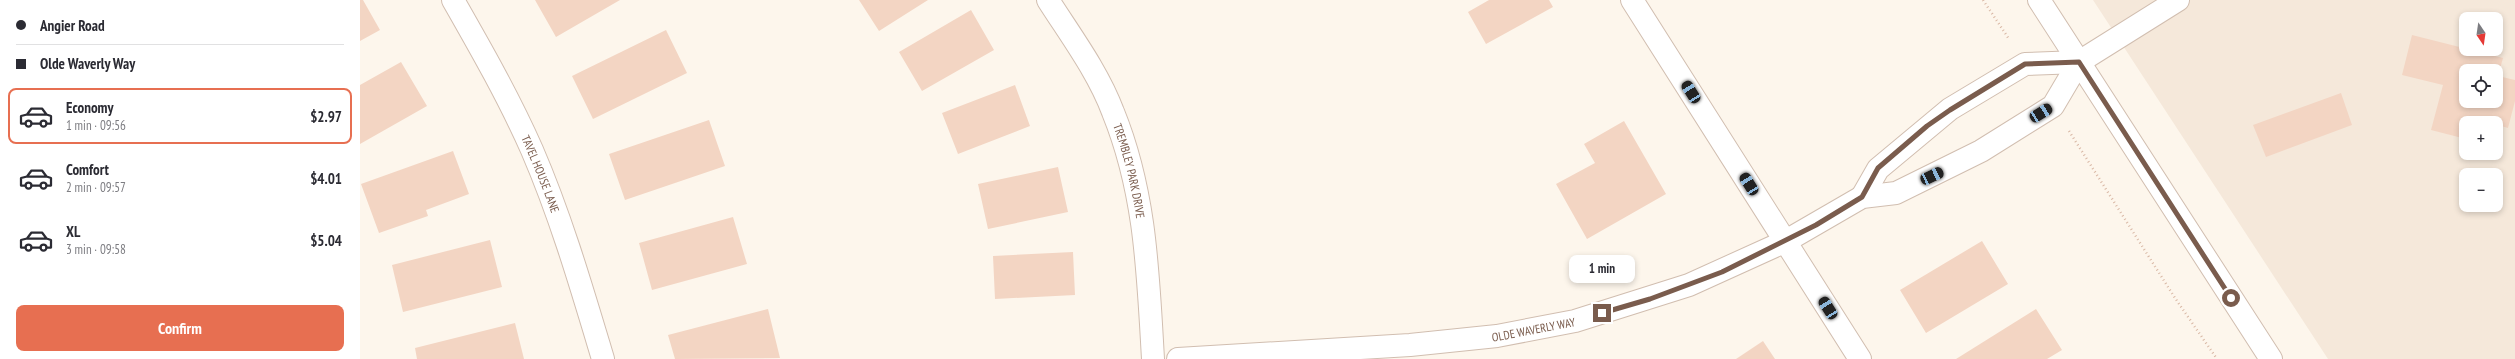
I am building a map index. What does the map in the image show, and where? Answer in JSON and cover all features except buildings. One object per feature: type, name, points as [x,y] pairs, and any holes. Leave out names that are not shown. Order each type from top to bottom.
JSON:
[{"type":"street","name":"TAVEL HOUSE LANE","points":[[453,0],[497,78],[532,150],[560,222],[603,359]]},
{"type":"street","name":"TREMBLEY PARK DRIVE","points":[[1048,0],[1098,81],[1113,112],[1124,142],[1141,207],[1146,242],[1153,359]]},
{"type":"street","points":[[1632,0],[1860,359]]},
{"type":"street","points":[[2039,0],[2271,359]]},
{"type":"street","points":[[1862,197],[1878,168],[1950,110],[2025,64],[2079,62],[2178,0]]},
{"type":"street","name":"OLDE WAVERLY WAY","points":[[1178,359],[1364,353],[1497,336],[1575,321],[1689,285],[1786,242],[1862,197],[1896,193],[1981,151],[2053,106],[2079,62]]},
{"type":"path","points":[[1983,0],[2008,37]]},
{"type":"path","points":[[2070,132],[2150,259],[2217,359]]},
{"type":"shaded area","points":[[2093,0],[2515,0],[2515,359],[2328,359]]},
{"type":"route","points":[[1602,313],[1650,299],[1722,272],[1786,242],[1816,225],[1862,197],[1878,168],[1927,126],[1950,110],[2025,64],[2079,62],[2231,298]]}]
